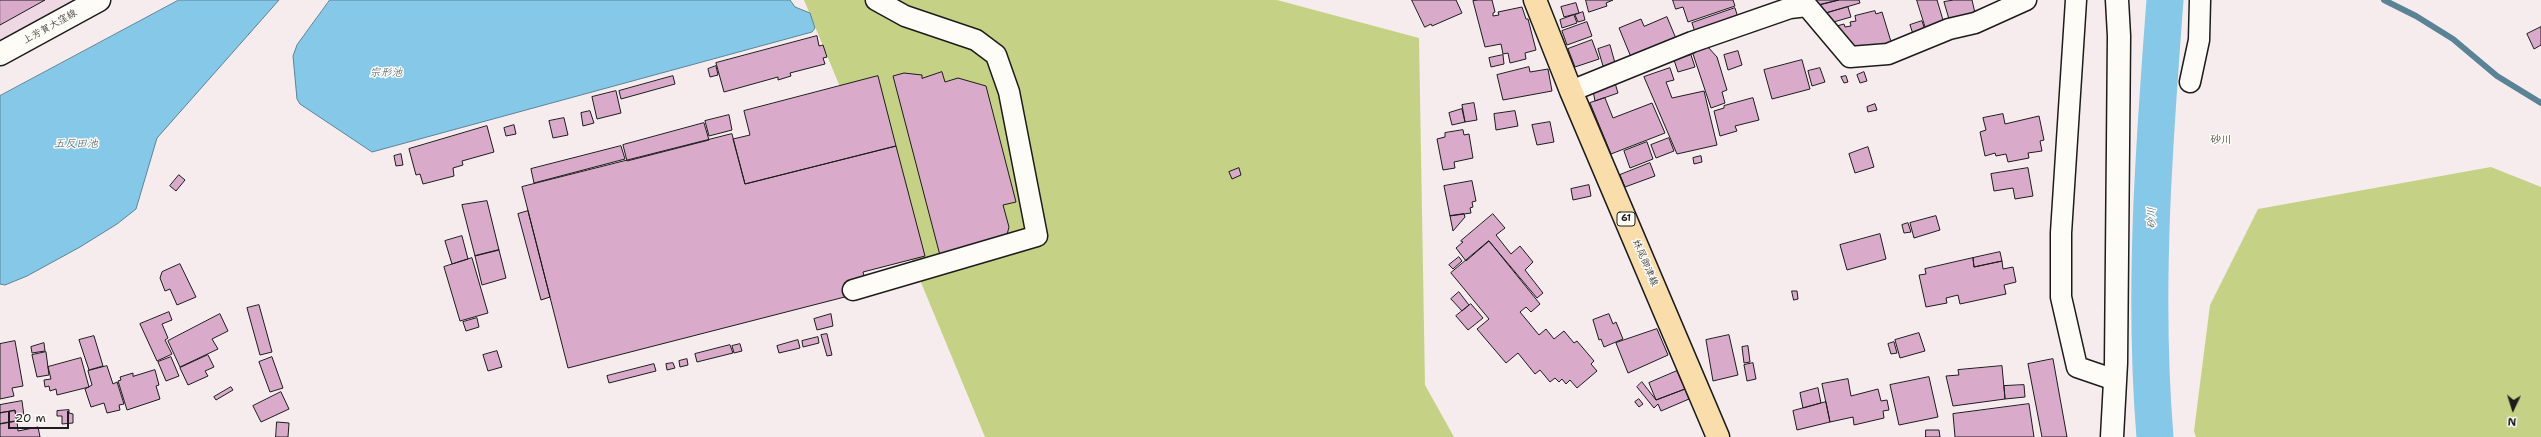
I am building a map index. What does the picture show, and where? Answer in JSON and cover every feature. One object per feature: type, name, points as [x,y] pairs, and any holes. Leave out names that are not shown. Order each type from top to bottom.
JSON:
[{"type":"main road","name":"妹尾御津線","points":[[1535,0],[1571,91],[1718,437]]},
{"type":"street","name":"上芳賀大窪線","points":[[0,54],[99,0]]},
{"type":"street","points":[[853,290],[1037,236],[1009,92],[996,55],[976,40],[905,16],[876,0]]},
{"type":"street","points":[[1571,91],[1692,42],[1790,8],[1807,6],[1850,57],[1888,54],[1949,29],[1975,23],[2026,0]]},
{"type":"street","points":[[2076,0],[2061,233],[2061,298],[2077,367],[2115,380]]},
{"type":"street","points":[[2112,437],[2115,380],[2119,36],[2117,0]]},
{"type":"street","points":[[2190,82],[2199,40],[2200,0]]},
{"type":"shaded area","points":[[0,0],[77,0],[0,40]]},
{"type":"green space","points":[[804,0],[1277,0],[1419,38],[1425,385],[1454,437],[985,437]]},
{"type":"green space","points":[[2491,167],[2541,187],[2541,437],[2196,437],[2194,431],[2210,305],[2258,209]]},
{"type":"water","name":"五反田池","points":[[179,0],[279,0],[157,138],[136,209],[117,224],[80,247],[27,276],[5,285],[0,284],[0,96]]},
{"type":"water","name":"宗形池","points":[[330,0],[790,0],[795,7],[810,13],[815,28],[812,32],[372,152],[300,104],[297,99],[293,56],[297,45]]},
{"type":"building","points":[[0,0],[45,0],[0,25]]},
{"type":"building","points":[[1412,0],[1456,0],[1462,13],[1432,26],[1431,24],[1425,27]]},
{"type":"building","points":[[1492,0],[1495,12],[1493,13],[1493,16],[1499,15],[1498,12],[1522,7],[1526,19],[1528,19],[1536,50],[1525,53],[1526,59],[1510,63],[1508,53],[1503,54],[1501,44],[1485,47],[1473,1]]},
{"type":"building","points":[[1586,0],[1613,0],[1606,3],[1607,6],[1589,12]]},
{"type":"building","points":[[1673,0],[1733,0],[1735,6],[1688,22],[1683,7],[1676,9]]},
{"type":"building","points":[[1805,0],[1839,0],[1807,8]]},
{"type":"building","points":[[1839,0],[1859,0],[1860,3],[1819,15],[1811,7]]},
{"type":"building","points":[[1917,0],[1937,0],[1946,30],[1928,35]]},
{"type":"building","points":[[1954,0],[1972,0],[1975,13],[1949,19],[1944,2]]},
{"type":"building","points":[[1576,3],[1579,13],[1564,17],[1561,7]]},
{"type":"building","points":[[1848,7],[1851,17],[1830,23],[1827,13]]},
{"type":"building","points":[[1735,8],[1740,24],[1697,38],[1692,23]]},
{"type":"building","points":[[1875,11],[1876,14],[1882,12],[1892,45],[1849,52],[1833,27],[1844,24],[1845,27],[1851,26],[1850,22],[1856,21],[1855,16]]},
{"type":"building","points":[[1583,12],[1585,20],[1578,22],[1575,15]]},
{"type":"building","points":[[1574,15],[1577,23],[1562,28],[1560,20]]},
{"type":"building","points":[[1667,17],[1677,41],[1633,62],[1619,28],[1641,19],[1644,26]]},
{"type":"building","points":[[1922,21],[1926,33],[1914,37],[1910,25]]},
{"type":"building","points":[[1587,22],[1592,36],[1567,45],[1562,31]]},
{"type":"building","points":[[2541,27],[2541,45],[2534,49],[2527,34]]},
{"type":"building","points":[[817,36],[819,46],[823,45],[827,57],[823,58],[825,64],[790,73],[791,76],[778,80],[778,77],[724,92],[716,63]]},
{"type":"building","points":[[1592,40],[1599,59],[1575,67],[1568,49]]},
{"type":"building","points":[[1610,45],[1615,63],[1603,66],[1598,49]]},
{"type":"building","points":[[1707,46],[1717,57],[1727,90],[1722,92],[1725,103],[1711,108],[1692,51]]},
{"type":"building","points":[[1738,51],[1742,65],[1728,70],[1724,55]]},
{"type":"building","points":[[1503,55],[1504,64],[1491,67],[1489,58]]},
{"type":"building","points":[[1691,55],[1695,67],[1678,72],[1674,60]]},
{"type":"building","points":[[1802,60],[1810,89],[1772,99],[1764,70]]},
{"type":"building","points":[[716,66],[718,75],[710,77],[708,69]]},
{"type":"building","points":[[1529,67],[1530,72],[1548,69],[1552,91],[1503,100],[1497,75]]},
{"type":"building","points":[[1670,68],[1674,80],[1666,82],[1672,98],[1704,91],[1717,145],[1677,154],[1644,77]]},
{"type":"building","points":[[1820,68],[1825,82],[1812,86],[1808,71]]},
{"type":"building","points":[[942,72],[945,82],[958,78],[986,86],[1016,202],[1003,205],[1009,227],[1004,246],[942,263],[893,76],[904,73],[922,75],[922,78]]},
{"type":"building","points":[[1864,72],[1867,81],[1860,83],[1857,75]]},
{"type":"building","points":[[673,76],[675,84],[621,99],[619,91]]},
{"type":"building","points":[[878,76],[896,146],[745,184],[733,139],[750,135],[744,111]]},
{"type":"building","points":[[1846,76],[1848,82],[1844,83],[1841,77]]},
{"type":"building","points":[[1615,83],[1618,93],[1595,101],[1593,91]]},
{"type":"building","points":[[616,91],[621,113],[597,119],[592,97]]},
{"type":"building","points":[[1605,98],[1613,118],[1652,103],[1665,133],[1611,154],[1590,103]]},
{"type":"building","points":[[1753,98],[1759,120],[1735,126],[1737,131],[1720,136],[1714,111],[1724,108],[1724,106]]},
{"type":"building","points":[[1474,103],[1477,120],[1465,122],[1462,105]]},
{"type":"building","points":[[1875,104],[1877,110],[1868,112],[1867,107]]},
{"type":"building","points":[[1462,109],[1465,122],[1452,125],[1449,113]]},
{"type":"building","points":[[590,111],[594,123],[583,126],[581,113]]},
{"type":"building","points":[[1515,111],[1518,126],[1496,130],[1494,114]]},
{"type":"building","points":[[2003,114],[2005,124],[2039,116],[2044,140],[2040,141],[2042,151],[2028,153],[2029,158],[2008,162],[2006,154],[1996,156],[1995,153],[1985,156],[1980,132],[1986,130],[1983,118]]},
{"type":"building","points":[[729,115],[732,130],[709,136],[705,121]]},
{"type":"building","points":[[564,118],[568,135],[553,138],[549,121]]},
{"type":"building","points":[[1550,122],[1554,142],[1537,145],[1532,125]]},
{"type":"building","points":[[704,123],[709,140],[627,161],[623,145]]},
{"type":"building","points":[[514,125],[516,134],[506,136],[504,128]]},
{"type":"building","points":[[487,126],[494,152],[462,161],[463,165],[453,168],[454,176],[423,184],[420,174],[416,175],[409,149]]},
{"type":"building","points":[[1463,130],[1464,135],[1469,134],[1473,158],[1454,162],[1455,168],[1443,170],[1437,139],[1445,137],[1445,133]]},
{"type":"building","points":[[732,134],[745,184],[896,146],[925,256],[863,272],[868,291],[568,368],[522,187]]},
{"type":"building","points":[[1669,138],[1674,151],[1656,158],[1651,145]]},
{"type":"building","points":[[1647,142],[1653,159],[1630,168],[1624,151]]},
{"type":"building","points":[[621,146],[625,159],[534,183],[531,169]]},
{"type":"building","points":[[1868,147],[1874,167],[1855,173],[1849,154]]},
{"type":"building","points":[[401,154],[403,165],[396,166],[394,156]]},
{"type":"building","points":[[1701,156],[1702,162],[1694,164],[1693,158]]},
{"type":"building","points":[[1650,163],[1655,176],[1625,187],[1620,175]]},
{"type":"building","points":[[1239,168],[1241,175],[1232,179],[1229,172]]},
{"type":"building","points":[[2028,168],[2033,196],[2015,199],[2013,188],[1994,191],[1991,174]]},
{"type":"building","points":[[179,175],[185,180],[176,191],[170,186]]},
{"type":"building","points":[[1472,181],[1476,201],[1472,202],[1473,207],[1470,208],[1471,213],[1450,216],[1444,186]]},
{"type":"building","points":[[1589,185],[1591,196],[1573,200],[1571,189]]},
{"type":"building","points":[[487,201],[499,250],[475,256],[462,205]]},
{"type":"building","points":[[528,211],[550,297],[541,300],[518,214]]},
{"type":"building","points":[[1464,214],[1465,217],[1453,231],[1450,216]]},
{"type":"building","points":[[1493,214],[1505,228],[1496,235],[1511,254],[1520,246],[1533,262],[1525,270],[1543,293],[1537,298],[1489,241],[1466,261],[1456,248],[1463,242],[1461,241]]},
{"type":"building","points":[[1936,216],[1940,230],[1914,238],[1910,223]]},
{"type":"building","points":[[1908,223],[1911,232],[1904,233],[1902,225]]},
{"type":"building","points":[[1880,234],[1886,259],[1847,270],[1840,245]]},
{"type":"building","points":[[462,236],[468,259],[452,264],[445,241]]},
{"type":"building","points":[[1489,241],[1540,304],[1531,312],[1526,307],[1520,312],[1539,335],[1546,329],[1554,339],[1564,331],[1574,343],[1577,341],[1594,361],[1591,364],[1597,371],[1577,388],[1570,380],[1566,384],[1562,379],[1559,382],[1555,378],[1550,382],[1540,370],[1535,374],[1518,353],[1506,363],[1477,329],[1489,319],[1451,273]]},
{"type":"building","points":[[499,250],[506,278],[482,285],[475,256]]},
{"type":"building","points":[[2000,252],[2002,261],[1974,267],[1973,258]]},
{"type":"building","points":[[1459,257],[1462,261],[1453,269],[1449,265]]},
{"type":"building","points":[[472,258],[488,313],[460,321],[444,267]]},
{"type":"building","points":[[1973,258],[1974,267],[2002,261],[2003,269],[2013,267],[2016,282],[2004,285],[2006,294],[1960,304],[1958,295],[1946,298],[1947,303],[1926,307],[1919,275],[1926,274],[1925,269]]},
{"type":"building","points":[[180,264],[196,297],[177,305],[170,289],[165,291],[160,278],[162,272]]},
{"type":"building","points":[[1792,291],[1797,291],[1798,299],[1794,300]]},
{"type":"building","points":[[1459,292],[1469,305],[1462,311],[1451,299]]},
{"type":"building","points":[[1471,304],[1483,318],[1468,330],[1456,316]]},
{"type":"building","points":[[259,305],[272,352],[260,355],[247,308]]},
{"type":"building","points":[[169,312],[172,320],[162,324],[168,338],[165,340],[172,354],[157,361],[140,324]]},
{"type":"building","points":[[220,314],[228,331],[212,339],[218,349],[180,367],[168,341]]},
{"type":"building","points":[[831,314],[833,326],[817,330],[814,319]]},
{"type":"building","points":[[1609,314],[1613,324],[1616,322],[1623,339],[1604,347],[1601,339],[1599,340],[1593,320]]},
{"type":"building","points":[[477,318],[479,327],[466,331],[463,322]]},
{"type":"building","points":[[1657,329],[1668,355],[1628,373],[1616,343]]},
{"type":"building","points":[[1919,333],[1925,351],[1900,358],[1895,340]]},
{"type":"building","points":[[827,334],[832,355],[827,356],[821,335]]},
{"type":"building","points":[[1729,335],[1738,375],[1713,381],[1706,340]]},
{"type":"building","points":[[94,336],[103,366],[89,370],[79,340]]},
{"type":"building","points":[[818,337],[819,343],[803,347],[802,341]]},
{"type":"building","points":[[798,340],[800,348],[779,353],[777,346]]},
{"type":"building","points":[[15,341],[23,386],[12,388],[14,396],[0,399],[0,344]]},
{"type":"building","points":[[1894,342],[1897,353],[1891,354],[1888,344]]},
{"type":"building","points":[[44,343],[45,351],[32,353],[31,347]]},
{"type":"building","points":[[740,344],[742,351],[734,353],[732,346]]},
{"type":"building","points":[[730,345],[733,353],[697,362],[695,354]]},
{"type":"building","points":[[1748,346],[1750,362],[1744,363],[1742,347]]},
{"type":"building","points":[[497,351],[502,367],[488,371],[483,355]]},
{"type":"building","points":[[46,352],[49,375],[37,377],[32,355]]},
{"type":"building","points":[[208,355],[214,367],[205,371],[208,376],[188,385],[180,368]]},
{"type":"building","points":[[171,357],[179,376],[166,381],[158,362]]},
{"type":"building","points":[[272,357],[283,388],[270,392],[259,362]]},
{"type":"building","points":[[81,358],[89,387],[57,395],[56,389],[50,391],[49,386],[45,387],[44,380],[51,379],[48,367]]},
{"type":"building","points":[[687,359],[688,365],[680,367],[679,361]]},
{"type":"building","points":[[2053,359],[2067,437],[2042,437],[2028,364]]},
{"type":"building","points":[[673,363],[675,368],[667,370],[666,364]]},
{"type":"building","points":[[1753,363],[1756,379],[1747,381],[1744,365]]},
{"type":"building","points":[[654,364],[656,371],[609,383],[607,376]]},
{"type":"building","points":[[107,366],[113,384],[117,382],[124,404],[119,405],[120,410],[107,413],[104,403],[91,407],[85,389],[92,385],[88,371]]},
{"type":"building","points":[[2002,366],[2005,399],[1953,406],[1946,376],[1959,375],[1958,370]]},
{"type":"building","points":[[155,370],[159,385],[156,386],[160,399],[127,410],[118,381],[121,380],[120,377],[133,373],[133,376]]},
{"type":"building","points":[[1677,371],[1685,389],[1656,400],[1649,383]]},
{"type":"building","points":[[1929,377],[1938,417],[1899,425],[1890,385]]},
{"type":"building","points":[[1848,379],[1851,396],[1878,389],[1881,401],[1887,400],[1889,410],[1883,411],[1884,418],[1854,425],[1853,417],[1830,422],[1822,384]]},
{"type":"building","points":[[1642,382],[1656,400],[1685,389],[1689,399],[1661,411],[1658,404],[1654,408],[1637,387]]},
{"type":"building","points":[[2024,385],[2025,397],[2005,399],[2004,386]]},
{"type":"building","points":[[231,387],[233,390],[216,400],[214,397]]},
{"type":"building","points":[[1818,388],[1821,403],[1803,408],[1800,393]]},
{"type":"building","points":[[281,392],[289,409],[261,422],[253,406]]},
{"type":"building","points":[[1639,399],[1643,404],[1639,407],[1635,402]]},
{"type":"building","points":[[22,401],[24,416],[16,418],[15,410],[0,413],[0,405]]},
{"type":"building","points":[[1826,402],[1830,422],[1797,430],[1793,411]]},
{"type":"building","points":[[2029,404],[2034,437],[1955,437],[1953,414]]},
{"type":"building","points":[[69,410],[69,413],[73,414],[73,423],[62,424],[62,416],[57,416],[57,411]]},
{"type":"building","points":[[15,411],[17,421],[0,424],[0,413]]},
{"type":"building","points":[[17,421],[18,431],[38,427],[40,437],[0,437],[0,424]]},
{"type":"building","points":[[277,422],[289,423],[288,437],[276,437]]},
{"type":"building","points":[[1926,430],[1939,430],[1940,437],[1926,437]]},
{"type":"waterway","name":"砂川","points":[[2155,437],[2150,328],[2151,218],[2165,0]]},
{"type":"waterway","points":[[2384,0],[2416,16],[2453,39],[2497,76],[2541,103]]},
{"type":"district","name":"砂川","points":[[2221,140]]}]
